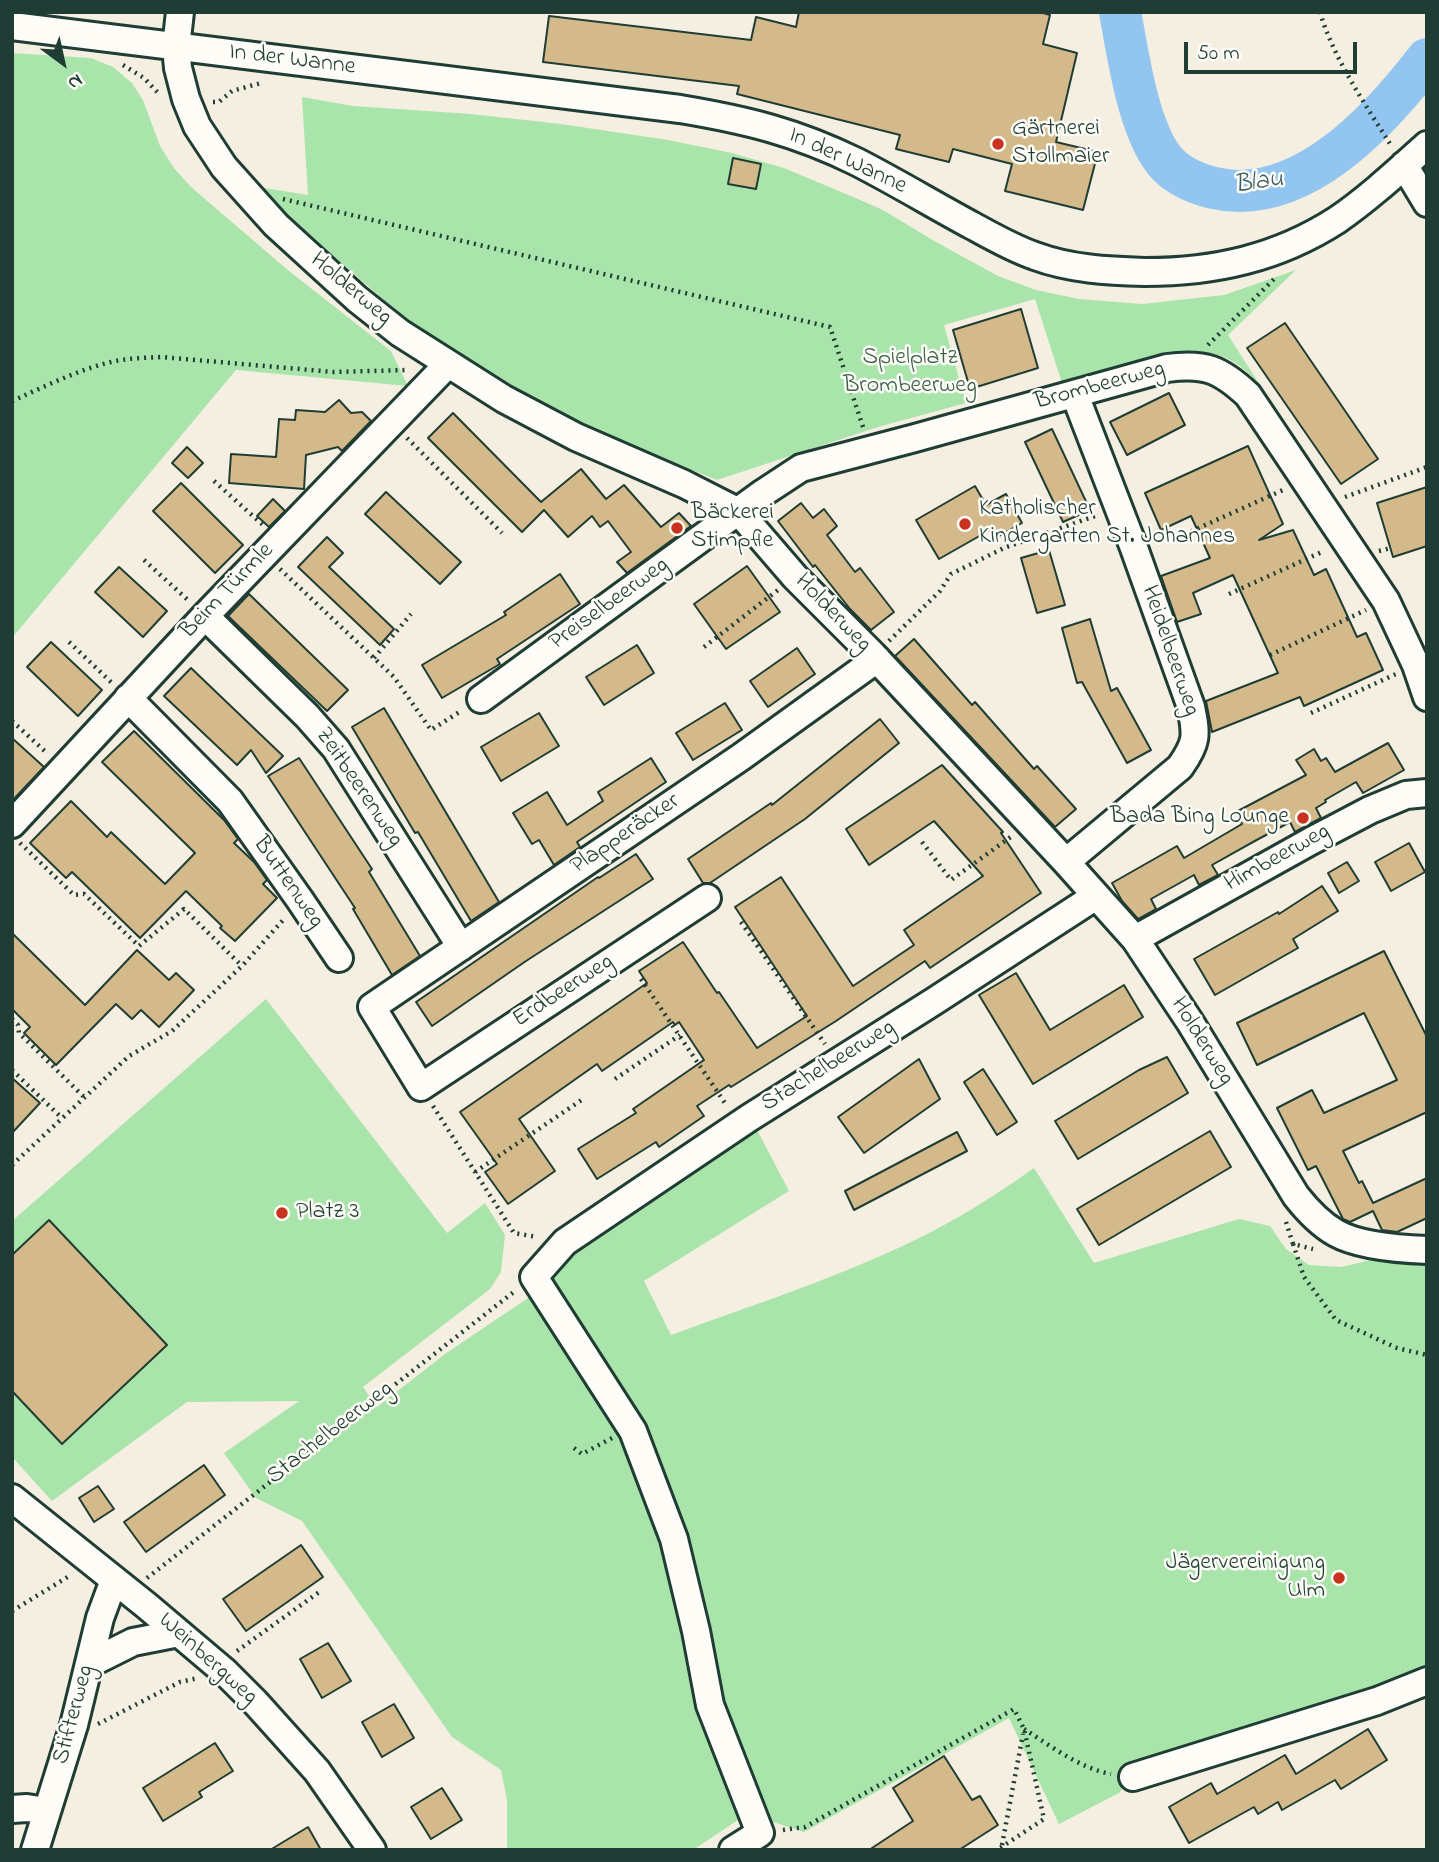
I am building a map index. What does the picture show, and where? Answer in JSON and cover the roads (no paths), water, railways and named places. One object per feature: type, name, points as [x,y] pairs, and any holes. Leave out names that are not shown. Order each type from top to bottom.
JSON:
[{"type":"street","points":[[176,47],[180,12]]},
{"type":"street","name":"In der Wanne","points":[[12,26],[666,107],[733,118],[771,127],[814,142],[1034,256],[1073,266],[1105,270],[1172,272],[1212,268],[1273,252],[1336,220],[1427,145]]},
{"type":"street","name":"Holderweg","points":[[176,47],[186,99],[197,126],[224,167],[307,255],[400,333],[504,399],[576,437],[684,484],[739,512],[795,577],[875,657],[1135,939],[1296,1196],[1311,1214],[1336,1234],[1362,1243],[1427,1250]]},
{"type":"street","points":[[1404,166],[1427,203]]},
{"type":"street","name":"Beim Türmle","points":[[12,824],[205,616],[448,364]]},
{"type":"street","name":"Brombeerweg","points":[[739,512],[802,468],[1167,368],[1188,365],[1208,368],[1230,379],[1248,395],[1324,505],[1386,601],[1416,665],[1427,697]]},
{"type":"street","name":"Heidelbeerweg","points":[[1066,862],[1180,767],[1195,743],[1191,708],[1075,394]]},
{"type":"street","name":"Preiselbeerweg","points":[[481,699],[739,512]]},
{"type":"street","name":"Zeitbeerenweg","points":[[205,616],[337,749],[461,947]]},
{"type":"street","name":"Plapperäcker","points":[[372,1007],[741,757],[875,657]]},
{"type":"street","name":"Buttenweg","points":[[128,698],[230,801],[339,958]]},
{"type":"street","name":"Himbeerweg","points":[[1135,939],[1370,810],[1406,795],[1427,793]]},
{"type":"street","name":"Stachelbeerweg","points":[[733,1850],[760,1833],[710,1704],[674,1539],[633,1431],[534,1277],[565,1242],[749,1118],[1096,896]]},
{"type":"street","name":"Erdbeerweg","points":[[372,1007],[421,1087],[707,898]]},
{"type":"street","name":"Weinbergweg","points":[[12,1499],[179,1633],[230,1662],[286,1735],[317,1770],[372,1850]]},
{"type":"street","name":"Stifterweg","points":[[35,1850],[74,1725],[100,1618],[122,1586]]},
{"type":"street","points":[[89,1664],[133,1642],[179,1633]]},
{"type":"street","points":[[1133,1777],[1377,1702],[1427,1681]]},
{"type":"street","points":[[12,1810],[27,1808],[47,1811]]},
{"type":"waterway","name":"Blau","points":[[1120,12],[1134,87],[1146,125],[1161,156],[1178,173],[1214,188],[1246,191],[1277,185],[1307,172],[1336,154],[1362,132],[1427,59]]},
{"type":"place","name":"Gärtnerei Stollmaier","points":[[998,144]]},
{"type":"place","name":"Katholischer Kindergarten St. Johannes","points":[[965,524]]},
{"type":"place","name":"Bäckerei Stimpfle","points":[[677,528]]},
{"type":"place","name":"Bada Bing Lounge","points":[[1303,818]]},
{"type":"place","name":"Platz 3","points":[[282,1213]]},
{"type":"place","name":"Jägervereinigung Ulm","points":[[1339,1578]]},
{"type":"park label","name":"Spielplatz Brombeerweg","points":[[910,373]]}]
